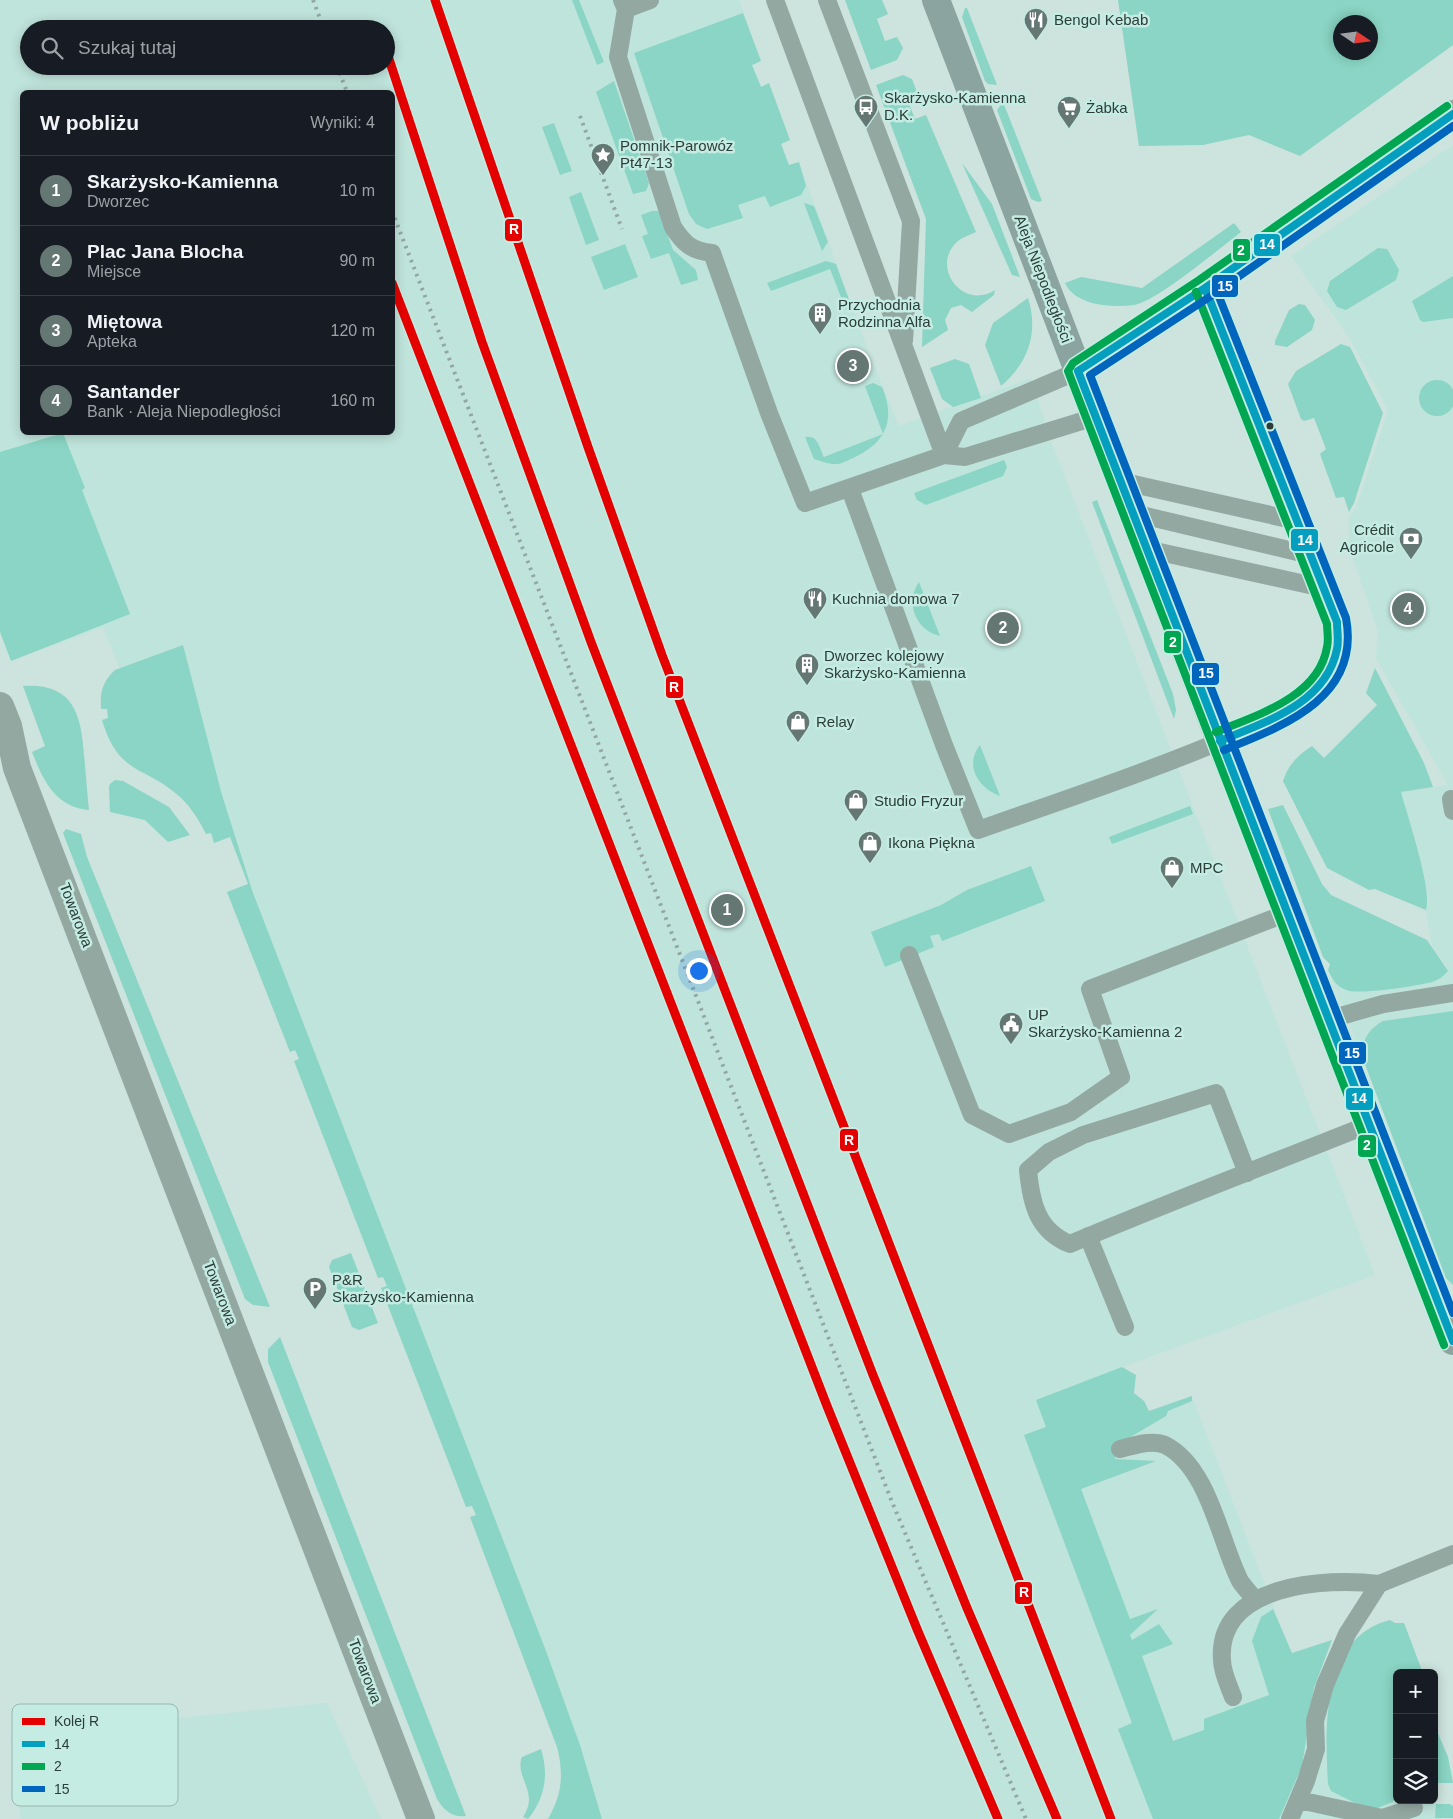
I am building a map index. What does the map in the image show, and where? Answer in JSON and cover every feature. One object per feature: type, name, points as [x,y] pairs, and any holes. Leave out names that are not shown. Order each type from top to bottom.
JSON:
[{"type":"street","name":"Aleja Niepodległości","points":[[936,0],[1287,913],[1370,1124],[1448,1314],[1453,1341]]},
{"type":"street","points":[[1078,371],[1205,288],[1453,114]]},
{"type":"street","name":"Towarowa","points":[[0,706],[8,726],[17,768],[35,808],[421,1819]]},
{"type":"street","name":"Towarowa","points":[[0,747],[17,768]]},
{"type":"lane","points":[[650,0],[624,5],[618,57],[673,227],[684,244],[699,252],[712,253],[769,413],[805,503],[944,455],[965,457],[1095,417]]},
{"type":"lane","points":[[775,0],[944,455]]},
{"type":"lane","points":[[827,0],[911,221],[904,348]]},
{"type":"lane","points":[[850,489],[913,662],[978,830],[1220,741],[1287,712],[1310,696],[1324,683],[1337,656],[1340,639],[1337,622],[1205,288]]},
{"type":"lane","points":[[944,455],[961,421],[1078,371]]},
{"type":"lane","points":[[1120,481],[1297,521]]},
{"type":"lane","points":[[1133,513],[1310,555]]},
{"type":"lane","points":[[1146,548],[1323,588]]},
{"type":"lane","points":[[909,955],[972,1115],[1009,1134],[1071,1112],[1121,1077],[1090,989],[1287,913]]},
{"type":"lane","points":[[1330,1019],[1383,1004],[1453,993]]},
{"type":"lane","points":[[1247,1173],[1216,1093],[1082,1136],[1049,1152],[1028,1170],[1030,1196],[1047,1231],[1070,1244],[1370,1124]]},
{"type":"lane","points":[[1088,1236],[1124,1327]]},
{"type":"lane","points":[[1120,1450],[1149,1443],[1164,1445],[1179,1456],[1195,1475],[1219,1522],[1240,1581],[1254,1599]]},
{"type":"lane","points":[[1233,1697],[1222,1661],[1224,1636],[1231,1623],[1254,1599],[1302,1585],[1354,1581],[1379,1584],[1453,1554]]},
{"type":"lane","points":[[1290,1819],[1299,1800],[1316,1749],[1314,1721],[1325,1685],[1347,1634],[1379,1584]]},
{"type":"lane","points":[[1299,1800],[1381,1818],[1414,1808]]},
{"type":"shaded area","points":[[0,0],[739,0],[761,61],[752,65],[761,87],[769,83],[790,140],[781,143],[789,165],[799,162],[871,358],[899,426],[1031,378],[1051,441],[1375,1275],[1122,1367],[1134,1403],[1149,1411],[1192,1396],[1312,1707],[1393,1700],[1393,1804],[1436,1804],[1442,1819],[602,1819],[580,1745],[546,1651],[253,893],[222,795],[183,645],[120,669],[103,627],[11,661],[0,632]]},
{"type":"shaded area","points":[[1453,145],[1453,1011],[1383,1021],[1374,1026],[1366,1037],[1362,1048],[1363,1059],[1332,980],[1347,990],[1361,992],[1431,982],[1448,971],[1432,946],[1426,910],[1429,903],[1428,895],[1401,792],[1448,785],[1376,658],[1378,631],[1349,547],[1349,515],[1356,509],[1388,410],[1349,337],[1291,256]]},
{"type":"shaded area","points":[[327,1703],[381,1819],[21,1819],[19,1806],[178,1806],[178,1718]]},
{"type":"green space","points":[[572,0],[579,0],[604,62],[597,65]]},
{"type":"green space","points":[[845,0],[882,0],[888,14],[877,19],[885,41],[897,37],[903,48],[897,60],[871,70]]},
{"type":"green space","points":[[1118,0],[1453,0],[1453,45],[1300,156],[1249,135],[1203,145],[1139,146]]},
{"type":"green space","points":[[965,8],[967,8],[997,85],[988,84],[985,81],[962,17]]},
{"type":"green space","points":[[743,13],[761,61],[752,65],[761,87],[769,83],[790,140],[781,144],[789,165],[799,162],[806,186],[801,195],[770,207],[765,196],[738,205],[743,218],[707,229],[696,224],[689,214],[634,53]]},
{"type":"green space","points":[[903,75],[912,79],[917,92],[906,96],[915,119],[926,115],[976,232],[958,241],[950,251],[947,262],[949,273],[954,283],[972,295],[983,295],[995,290],[994,295],[972,312],[961,305],[951,308],[945,320],[948,330],[922,347],[926,219],[876,85]]},
{"type":"green space","points":[[614,81],[649,183],[646,191],[633,194],[596,92]]},
{"type":"green space","points":[[1003,102],[1042,201],[1038,202],[1031,199],[997,110]]},
{"type":"green space","points":[[554,123],[572,171],[560,175],[542,127]]},
{"type":"green space","points":[[962,163],[992,204],[1020,277],[1012,275]]},
{"type":"green space","points":[[581,192],[599,240],[586,245],[569,197]]},
{"type":"green space","points":[[804,203],[814,206],[828,242],[822,251]]},
{"type":"green space","points":[[658,211],[660,214],[673,250],[696,270],[698,280],[681,285],[669,253],[651,259],[642,236],[648,234],[641,215]]},
{"type":"green space","points":[[1234,223],[1241,232],[1172,285],[1144,302],[1123,306],[1092,303],[1076,296],[1065,283],[1081,277],[1142,288]]},
{"type":"green space","points":[[625,244],[638,277],[604,290],[591,257]]},
{"type":"green space","points":[[1378,248],[1387,249],[1399,270],[1396,280],[1346,310],[1337,307],[1327,291],[1330,281]]},
{"type":"green space","points":[[826,261],[836,264],[852,308],[846,310],[830,269],[771,291],[767,283]]},
{"type":"green space","points":[[1453,276],[1453,318],[1423,322],[1420,320],[1412,301]]},
{"type":"green space","points":[[1028,298],[1032,323],[1029,346],[1018,367],[1001,386],[985,345],[993,323]]},
{"type":"green space","points":[[1299,304],[1305,305],[1315,320],[1312,330],[1287,347],[1275,345],[1289,310]]},
{"type":"green space","points":[[1341,344],[1350,347],[1383,413],[1354,503],[1349,512],[1344,497],[1336,498],[1320,454],[1326,449],[1314,418],[1304,421],[1301,419],[1288,384],[1296,371]]},
{"type":"green space","points":[[955,359],[969,364],[981,398],[953,407],[942,399],[930,368]]},
{"type":"green space","points":[[1437,380],[1444,382],[1453,391],[1453,405],[1444,414],[1437,416],[1430,414],[1421,405],[1419,398],[1421,391],[1430,382]]},
{"type":"green space","points":[[873,383],[882,387],[888,409],[888,420],[883,434],[865,386]]},
{"type":"green space","points":[[882,434],[874,445],[866,451],[839,464],[826,463],[814,459],[805,437],[815,440],[824,457]]},
{"type":"green space","points":[[56,435],[64,435],[85,488],[82,490],[130,614],[11,661],[0,632],[0,452]]},
{"type":"green space","points":[[1004,460],[1007,467],[1003,476],[926,505],[917,500],[914,493]]},
{"type":"green space","points":[[1097,500],[1173,694],[1176,710],[1174,719],[1092,502]]},
{"type":"green space","points":[[919,582],[940,636],[924,628],[915,614],[913,598]]},
{"type":"green space","points":[[183,645],[222,795],[253,893],[546,1651],[580,1745],[602,1819],[548,1819],[559,1793],[561,1766],[557,1747],[470,1517],[476,1515],[472,1506],[466,1507],[381,1288],[387,1286],[383,1277],[378,1278],[294,1061],[299,1059],[295,1050],[290,1052],[227,892],[248,884],[230,837],[214,843],[211,833],[206,834],[194,814],[179,796],[134,767],[116,751],[102,720],[108,718],[107,709],[101,709],[103,688],[107,679],[115,670]]},
{"type":"green space","points":[[1375,668],[1424,763],[1433,787],[1401,792],[1423,870],[1427,900],[1426,910],[1375,889],[1369,890],[1327,868],[1283,781],[1291,765],[1302,753],[1312,746],[1324,758],[1377,705],[1366,693]]},
{"type":"green space","points":[[23,686],[40,686],[63,695],[77,714],[83,740],[89,810],[67,804],[59,798],[46,782],[32,752],[45,746]]},
{"type":"green space","points":[[980,745],[1000,796],[980,782],[973,768],[975,753]]},
{"type":"green space","points":[[115,780],[123,781],[169,807],[190,835],[168,842],[145,820],[110,812],[109,787]]},
{"type":"green space","points":[[1283,805],[1322,884],[1331,895],[1427,940],[1448,971],[1445,975],[1432,982],[1375,991],[1346,990],[1337,984],[1328,970],[1330,964],[1323,957],[1268,809]]},
{"type":"green space","points":[[1190,806],[1193,814],[1112,844],[1109,837]]},
{"type":"green space","points":[[66,829],[81,834],[87,857],[270,1307],[253,1305],[245,1299],[63,833]]},
{"type":"green space","points":[[1031,866],[1045,901],[942,941],[939,934],[930,936],[934,947],[885,967],[871,932],[941,905],[967,890]]},
{"type":"green space","points":[[1453,1011],[1453,1285],[1446,1278],[1363,1059],[1363,1047],[1364,1041],[1373,1028],[1383,1021]]},
{"type":"green space","points":[[351,1253],[378,1323],[359,1330],[352,1327],[329,1267],[332,1260]]},
{"type":"green space","points":[[280,1337],[466,1816],[457,1816],[449,1812],[442,1807],[437,1799],[268,1362],[268,1349]]},
{"type":"green space","points":[[1122,1367],[1136,1375],[1134,1393],[1144,1401],[1149,1411],[1192,1396],[1192,1401],[1168,1411],[1166,1416],[1117,1445],[1115,1459],[1156,1461],[1081,1489],[1130,1619],[1158,1609],[1130,1635],[1132,1640],[1159,1624],[1173,1644],[1142,1656],[1173,1741],[1204,1730],[1204,1719],[1269,1695],[1252,1641],[1261,1617],[1273,1609],[1292,1653],[1332,1640],[1314,1688],[1302,1766],[1279,1819],[1153,1819],[1118,1729],[1132,1723],[1024,1435],[1046,1427],[1036,1400]]},
{"type":"green space","points":[[1390,1620],[1395,1623],[1404,1623],[1421,1669],[1393,1669],[1393,1802],[1371,1811],[1331,1791],[1328,1784],[1327,1762],[1328,1712],[1332,1688],[1339,1665],[1351,1645],[1367,1630]]},
{"type":"green space","points":[[1438,1733],[1448,1757],[1453,1783],[1438,1783]]},
{"type":"green space","points":[[541,1749],[545,1768],[544,1786],[538,1803],[528,1819],[523,1817],[528,1808],[529,1800],[520,1764],[522,1757]]},
{"type":"green space","points":[[1436,1804],[1450,1804],[1453,1806],[1453,1818],[1435,1818]]},
{"type":"railway","points":[[313,0],[321,20]]},
{"type":"railway","points":[[340,75],[346,90]]},
{"type":"railway","points":[[580,116],[622,229]]},
{"type":"railway","points":[[395,219],[892,1502],[1026,1819]]},
{"type":"rail line","name":"R","points":[[435,0],[588,447],[662,655],[1111,1819]]},
{"type":"rail line","name":"R","points":[[394,75],[482,342],[591,642],[873,1375],[967,1608],[1057,1819]]},
{"type":"rail line","name":"R","points":[[395,291],[827,1406],[917,1629],[998,1819]]},
{"type":"transit line","name":"2","points":[[1444,1345],[1068,371],[1073,363],[1199,280],[1447,106]]},
{"type":"transit line","name":"14","points":[[1078,371],[1205,288],[1453,114]]},
{"type":"transit line","name":"15","points":[[1453,126],[1211,296],[1090,375],[1453,1313]]},
{"type":"transit line","name":"15","points":[[1214,284],[1346,618],[1347,646],[1342,669],[1330,689],[1313,705],[1292,719],[1224,750]]},
{"type":"transit line","name":"14","points":[[1205,288],[1337,622],[1338,639],[1331,668],[1320,684],[1307,697],[1291,709],[1274,718],[1220,741]]},
{"type":"transit line","name":"2","points":[[1196,292],[1327,624],[1328,636],[1322,664],[1312,679],[1299,691],[1267,711],[1216,732]]},
{"type":"transit line","name":"14","points":[[1078,371],[1453,1341]]},
{"type":"place","name":"Bengol Kebab","points":[[1036,41]]},
{"type":"place","name":"Skarżysko-Kamienna D.K.","points":[[866,128]]},
{"type":"place","name":"Żabka","points":[[1069,129]]},
{"type":"place","name":"Pomnik-Parowóz Pt47-13","points":[[603,176]]},
{"type":"place","name":"Przychodnia Rodzinna Alfa","points":[[820,335]]},
{"type":"place","name":"Miętowa","points":[[853,366]]},
{"type":"place","name":"Crédit Agricole","points":[[1411,560]]},
{"type":"place","name":"Santander","points":[[1408,609]]},
{"type":"place","name":"Kuchnia domowa 7","points":[[815,620]]},
{"type":"place","name":"Plac Jana Blocha","points":[[1003,628]]},
{"type":"place","name":"Dworzec kolejowy Skarżysko-Kamienna","points":[[807,686]]},
{"type":"place","name":"Relay","points":[[798,743]]},
{"type":"place","name":"Studio Fryzur","points":[[856,822]]},
{"type":"place","name":"Ikona Piękna","points":[[870,864]]},
{"type":"place","name":"MPC","points":[[1172,889]]},
{"type":"place","name":"Skarżysko-Kamienna","points":[[727,910]]},
{"type":"place","name":"UP Skarżysko-Kamienna 2","points":[[1011,1045]]},
{"type":"place","name":"P&R Skarżysko-Kamienna","points":[[315,1310]]}]
